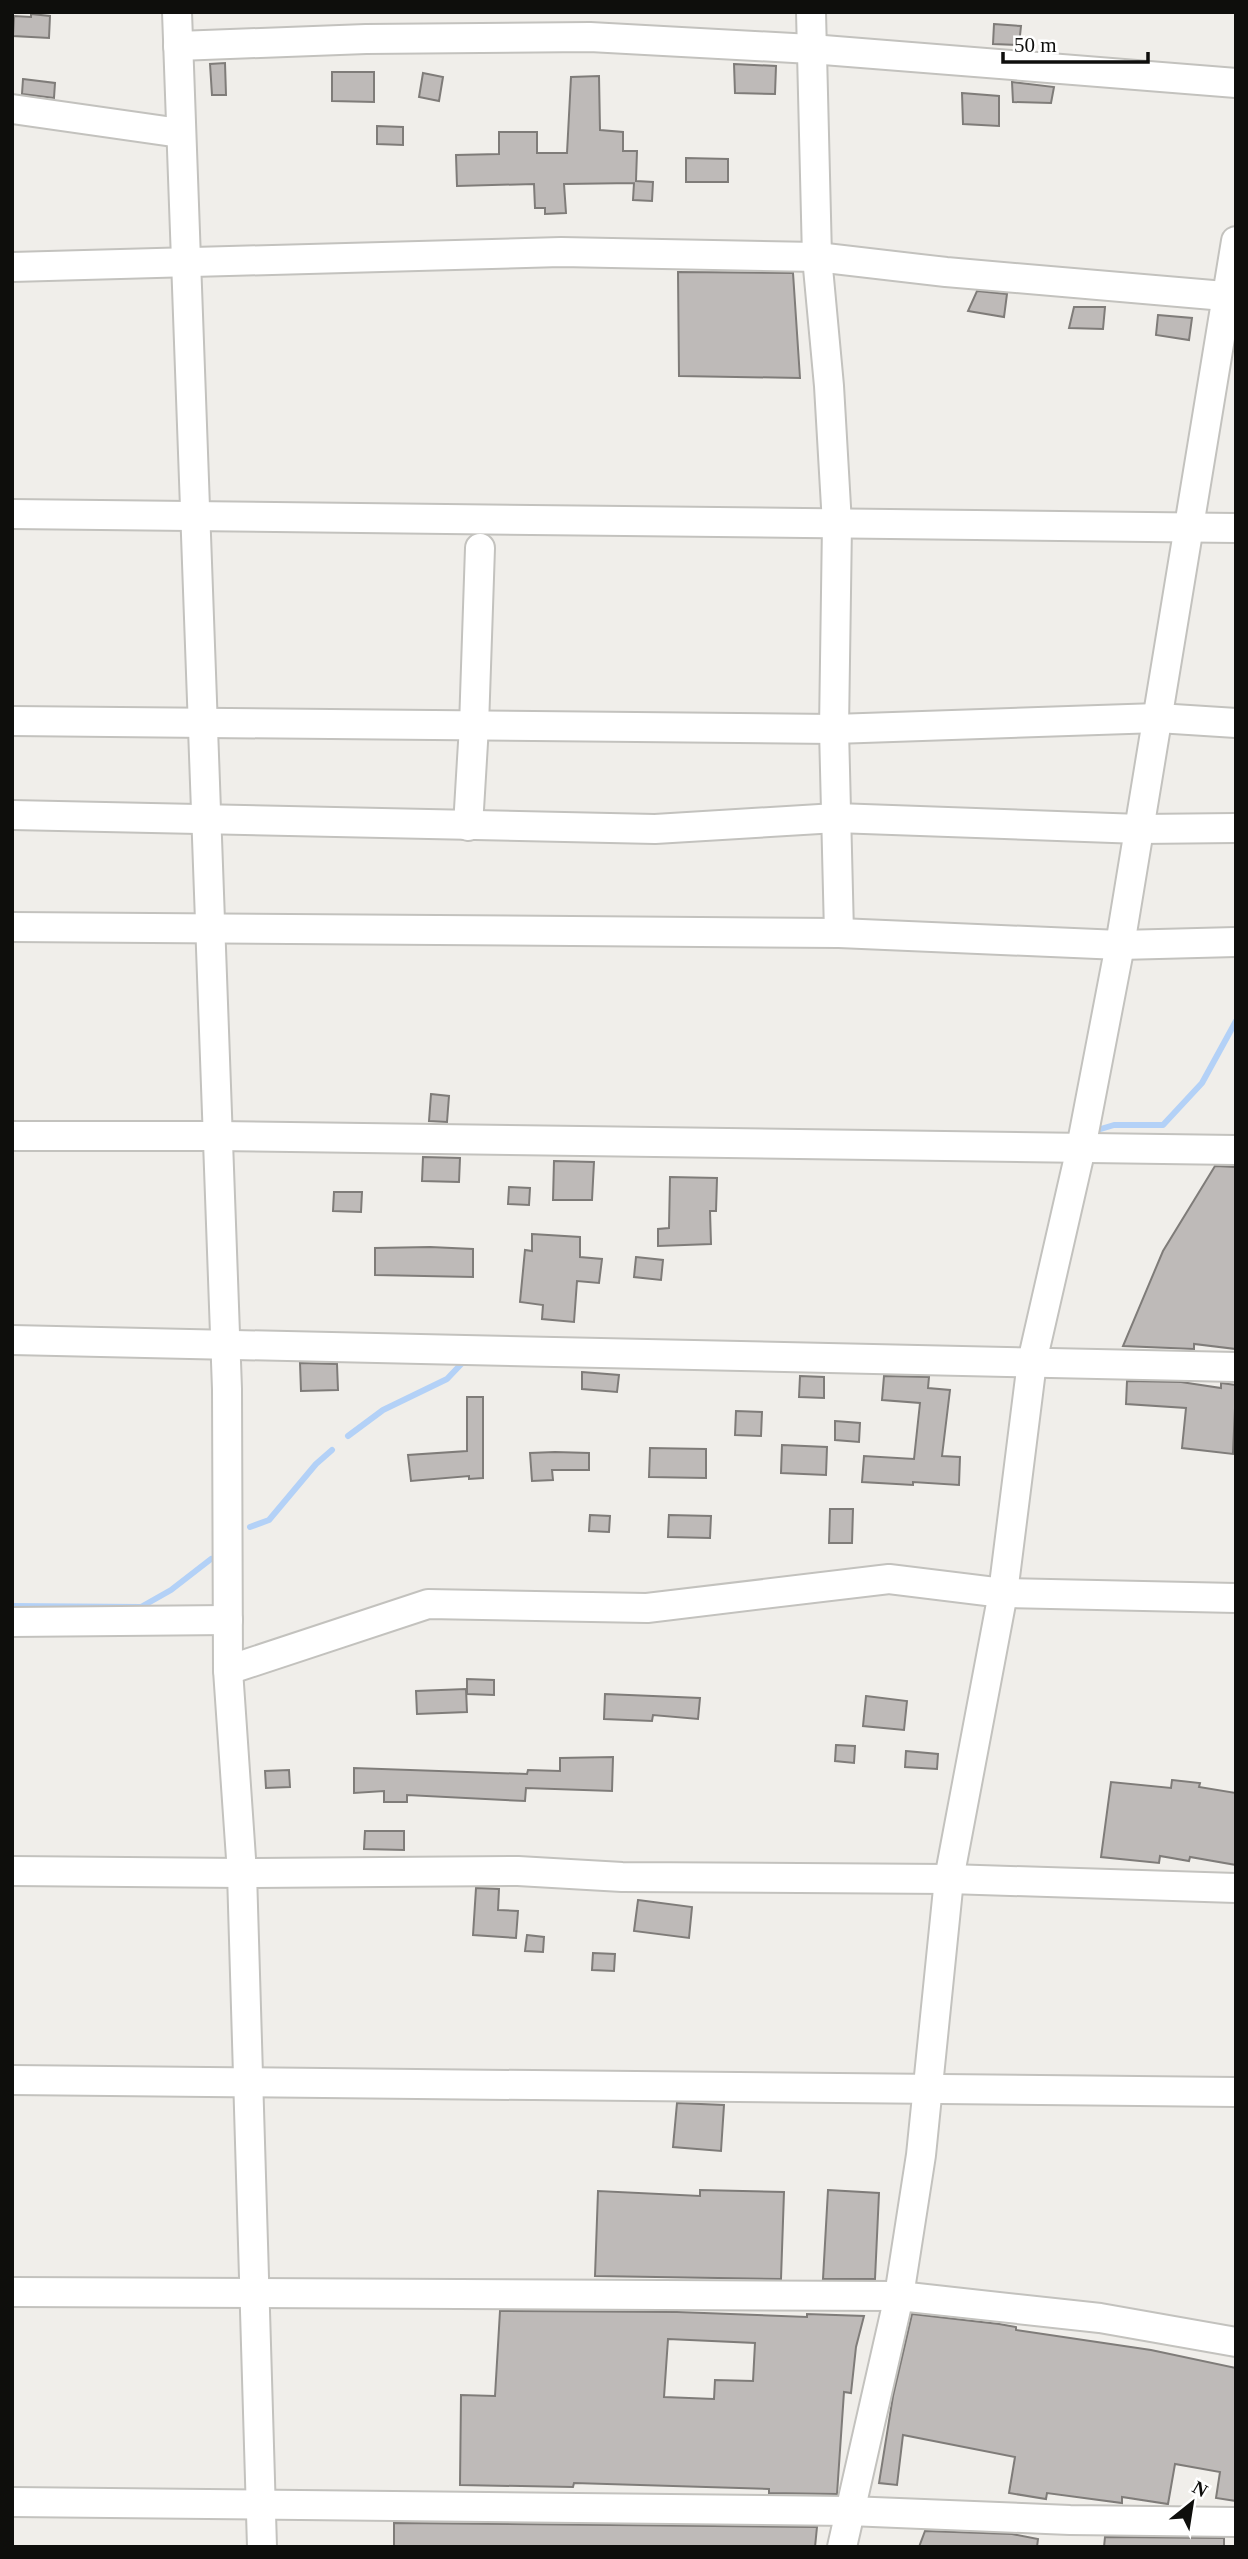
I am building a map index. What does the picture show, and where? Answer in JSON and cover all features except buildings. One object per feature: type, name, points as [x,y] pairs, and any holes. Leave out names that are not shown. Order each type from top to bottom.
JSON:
[{"type":"street","points":[[177,12],[226,1343],[228,1670],[242,1873],[262,2547]]},
{"type":"street","points":[[811,12],[817,257],[829,386],[837,524],[834,729],[839,933]]},
{"type":"street","points":[[178,46],[366,39],[590,37],[811,49],[1236,83]]},
{"type":"street","points":[[12,109],[180,133]]},
{"type":"street","points":[[842,2547],[899,2297],[922,2155],[948,1880],[1003,1593],[1032,1362],[1081,1148],[1120,945],[1230,296],[1236,241]]},
{"type":"street","points":[[12,267],[561,252],[817,257],[946,272],[1230,296]]},
{"type":"street","points":[[12,514],[1236,528]]},
{"type":"street","points":[[468,826],[480,548]]},
{"type":"street","points":[[12,721],[834,729],[1158,718],[1236,723]]},
{"type":"street","points":[[12,814],[655,830],[836,818],[1140,829],[1236,828]]},
{"type":"street","points":[[12,927],[839,933],[1120,945],[1236,942]]},
{"type":"street","points":[[12,1136],[218,1136],[1236,1150]]},
{"type":"street","points":[[12,1340],[1236,1367]]},
{"type":"street","points":[[228,1670],[428,1604],[647,1608],[889,1579],[1003,1593],[1236,1598]]},
{"type":"street","points":[[12,1622],[228,1620]]},
{"type":"street","points":[[12,1871],[518,1871],[622,1877],[948,1880],[1236,1888]]},
{"type":"street","points":[[12,2080],[1236,2092]]},
{"type":"street","points":[[12,2292],[899,2297],[1100,2318],[1236,2342]]},
{"type":"street","points":[[12,2502],[849,2511],[1070,2520],[1236,2522]]},
{"type":"waterway","points":[[1094,1131],[1114,1125],[1163,1125],[1202,1083],[1236,1021]]},
{"type":"waterway","points":[[348,1436],[383,1410],[447,1379],[466,1359]]},
{"type":"waterway","points":[[250,1527],[269,1520],[316,1464],[332,1450]]},
{"type":"waterway","points":[[12,1606],[141,1607],[171,1590],[211,1559]]}]
